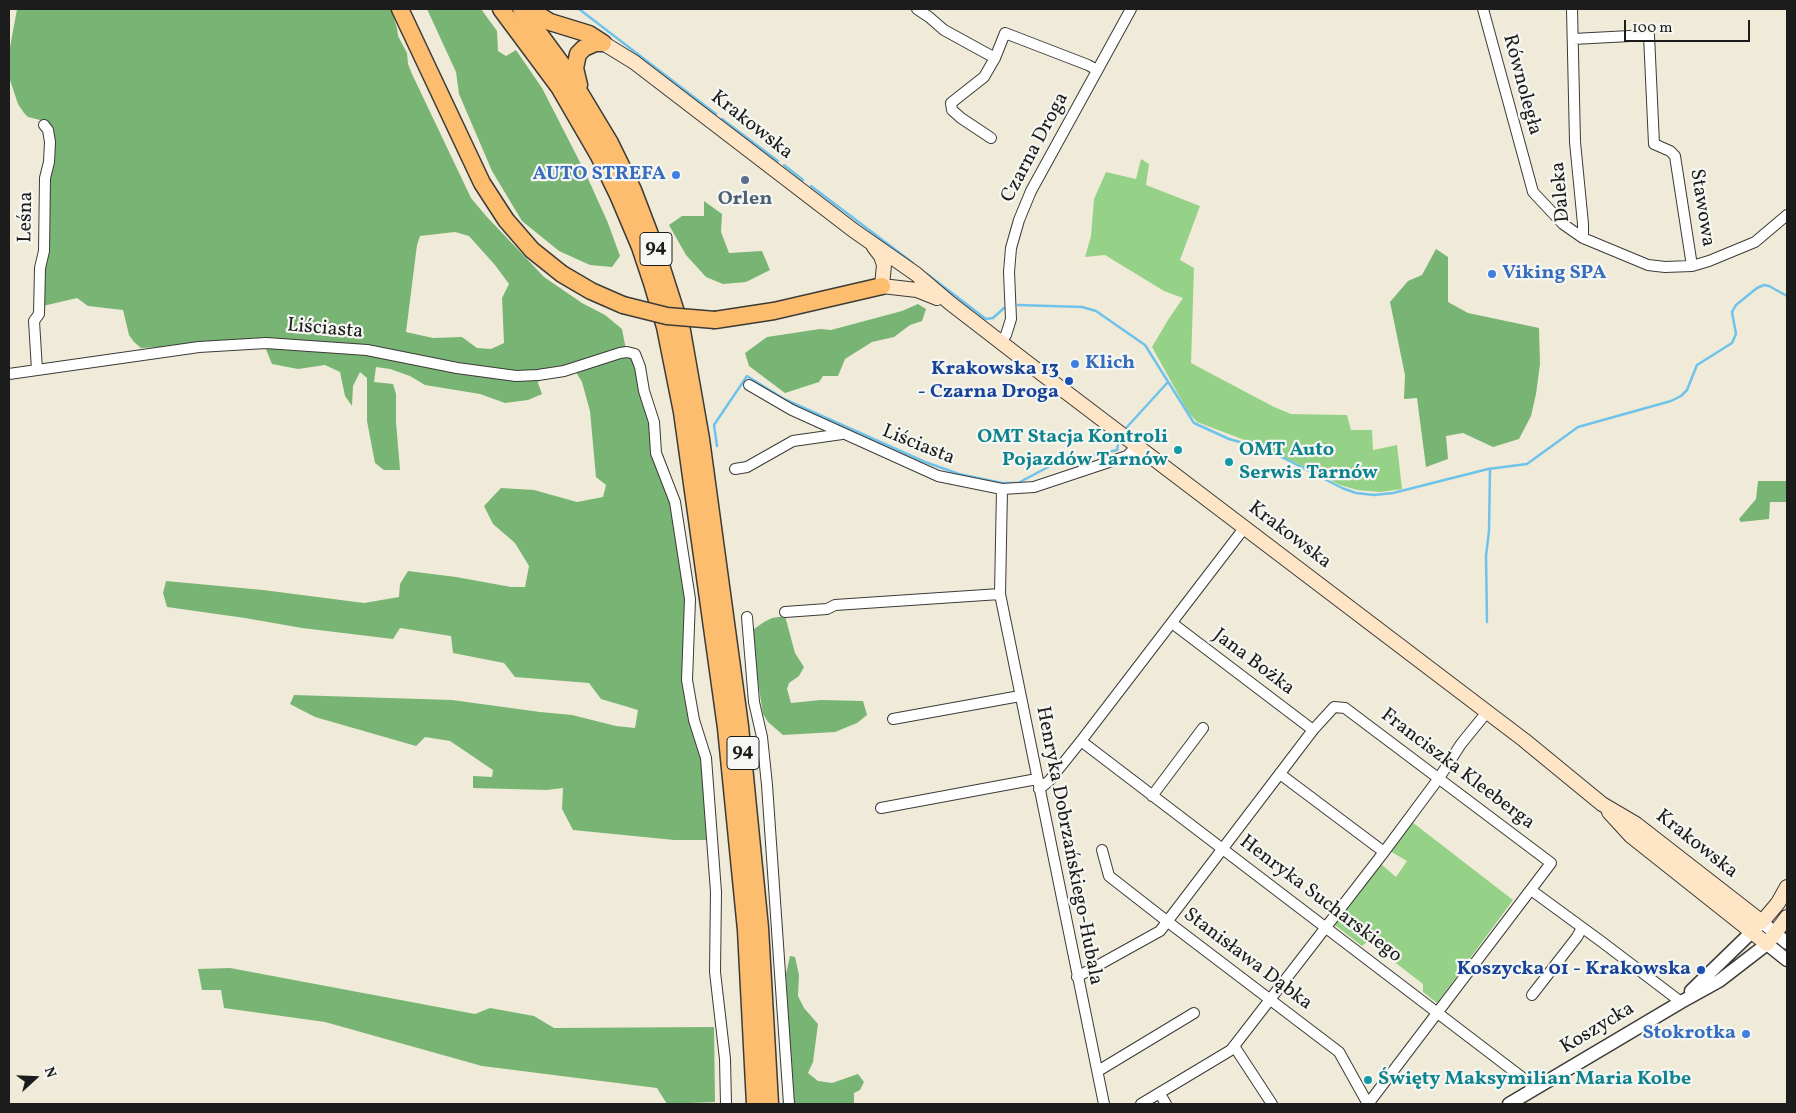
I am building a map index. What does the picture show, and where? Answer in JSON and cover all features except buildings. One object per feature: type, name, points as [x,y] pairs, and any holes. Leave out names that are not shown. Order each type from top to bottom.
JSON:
[{"type":"main road","points":[[400,9],[482,183],[506,220],[532,250],[562,274],[591,291],[623,305],[667,316],[715,320],[748,316],[882,286],[889,278],[891,270],[890,259],[878,248]]},
{"type":"main road","points":[[529,9],[550,22],[590,34],[603,42]]},
{"type":"main road","name":"94","points":[[507,10],[566,70],[610,143],[632,190],[657,253],[682,331],[696,403],[744,764],[760,928],[770,1104]]},
{"type":"main road","name":"94","points":[[507,10],[559,87],[599,156],[640,247],[665,327],[682,412],[726,728],[746,930],[755,1104]]},
{"type":"main road","points":[[588,105],[575,68],[576,60],[584,48],[603,42]]},
{"type":"main road","name":"Krakowska","points":[[603,42],[634,62],[878,248],[916,274],[950,303],[1486,712],[1602,804],[1631,836],[1758,927],[1771,939]]},
{"type":"main road","name":"Krakowska","points":[[882,286],[903,280],[918,282],[928,286]]},
{"type":"main road","name":"Krakowska","points":[[882,286],[917,290],[950,303]]},
{"type":"main road","points":[[1758,927],[1778,903],[1787,887]]},
{"type":"main road","points":[[1771,939],[1787,917]]},
{"type":"street","points":[[917,9],[944,30],[995,58]]},
{"type":"street","name":"Czarna Droga","points":[[1000,341],[1006,335],[1010,319],[1009,272],[1011,248],[1019,220],[1031,191],[1131,9]]},
{"type":"street","name":"Równoległa","points":[[1482,9],[1533,192],[1563,224],[1582,238]]},
{"type":"street","name":"Daleka","points":[[1572,9],[1575,142],[1583,224],[1582,238],[1648,265],[1665,267],[1692,266],[1755,242],[1787,215]]},
{"type":"street","points":[[990,138],[952,110],[951,103],[984,77],[995,58],[1005,33],[1097,70]]},
{"type":"street","name":"Stawowa","points":[[1573,39],[1649,35],[1654,144],[1670,151],[1675,156],[1692,266]]},
{"type":"street","name":"Leśna","points":[[37,370],[34,321],[39,314],[40,268],[44,251],[45,178],[49,162],[50,142],[48,130],[44,125]]},
{"type":"street","name":"Liściasta","points":[[9,374],[198,347],[266,343],[367,350],[457,368],[516,376],[564,371],[620,353],[635,354],[654,422],[656,453],[675,502],[690,598],[687,680],[694,720],[706,758],[716,892],[715,972],[725,1059],[726,1104]]},
{"type":"street","name":"Liściasta","points":[[749,385],[792,410],[938,476],[1002,490],[1034,487],[1127,456],[1137,446]]},
{"type":"street","points":[[735,469],[747,467],[793,441],[843,433]]},
{"type":"street","name":"Henryka Dobrzańskiego-Hubala","points":[[1002,490],[1000,594],[1104,1104]]},
{"type":"street","points":[[881,808],[1049,781],[1082,741],[1244,527]]},
{"type":"street","points":[[785,612],[827,609],[835,605],[1000,594]]},
{"type":"street","points":[[747,617],[754,702],[762,737],[767,785],[789,1104]]},
{"type":"street","name":"Jana Bożka","points":[[1172,622],[1313,730]]},
{"type":"street","points":[[894,720],[1020,696]]},
{"type":"street","name":"Franciszka Kleeberga","points":[[1077,977],[1160,930],[1168,922],[1313,730],[1334,707],[1340,706],[1345,708],[1551,863],[1368,1104]]},
{"type":"street","points":[[1141,1104],[1231,1050],[1384,852],[1486,712]]},
{"type":"street","points":[[1152,796],[1203,728]]},
{"type":"street","name":"Henryka Sucharskiego","points":[[1082,741],[1536,1088]]},
{"type":"street","points":[[1280,774],[1384,852]]},
{"type":"street","name":"Stanisława Dąbka","points":[[1102,850],[1109,876],[1339,1052],[1368,1104]]},
{"type":"street","points":[[1531,890],[1680,1002]]},
{"type":"street","name":"Koszycka","points":[[1680,1002],[1758,927]]},
{"type":"street","points":[[1532,995],[1578,937],[1582,928]]},
{"type":"street","name":"Koszycka","points":[[1509,1104],[1680,1002],[1719,981],[1771,939]]},
{"type":"street","name":"Krakowska","points":[[1771,939],[1787,943]]},
{"type":"street","name":"Krakowska","points":[[1771,939],[1787,960]]},
{"type":"street","points":[[1098,1071],[1194,1013]]},
{"type":"street","points":[[1234,1046],[1272,1104]]},
{"type":"street","points":[[1160,1094],[1166,1104]]},
{"type":"green space","points":[[17,9],[391,9],[398,36],[407,53],[408,64],[412,74],[471,198],[544,277],[582,303],[605,315],[622,329],[626,350],[631,349],[654,423],[673,501],[685,574],[686,636],[711,840],[674,840],[573,830],[562,809],[563,788],[547,790],[473,788],[473,776],[492,777],[493,770],[450,741],[425,737],[416,746],[315,717],[290,704],[294,695],[452,700],[572,715],[616,726],[635,728],[638,710],[601,699],[589,683],[515,677],[504,663],[453,653],[451,636],[400,628],[393,639],[302,628],[167,607],[163,593],[166,581],[263,590],[364,603],[399,597],[400,584],[408,571],[511,587],[525,587],[529,566],[515,543],[493,524],[484,506],[501,488],[534,490],[577,502],[603,497],[606,485],[596,477],[590,411],[582,382],[574,369],[541,374],[538,383],[542,394],[528,400],[505,403],[480,394],[425,385],[410,376],[390,369],[376,367],[374,382],[393,384],[396,394],[400,470],[384,470],[375,463],[367,421],[367,378],[360,372],[353,386],[352,406],[345,396],[340,372],[325,365],[298,369],[272,364],[263,342],[141,348],[129,335],[123,310],[88,306],[77,298],[43,306],[46,125],[40,120],[28,117],[18,104],[9,77],[9,53]],"holes":[[[455,232],[469,236],[509,284],[502,298],[504,343],[491,349],[477,348],[462,337],[433,338],[406,332],[417,245],[420,236]]]},
{"type":"green space","points":[[427,9],[481,9],[497,31],[498,51],[506,56],[516,50],[542,88],[585,172],[608,223],[620,256],[612,267],[590,265],[559,251],[522,221],[492,171],[459,94],[456,72]]},
{"type":"green space","points":[[1141,159],[1149,164],[1146,185],[1200,206],[1180,260],[1194,268],[1191,363],[1291,414],[1347,415],[1351,430],[1372,430],[1373,450],[1397,445],[1402,489],[1380,492],[1357,490],[1340,485],[1263,447],[1197,422],[1188,412],[1152,347],[1183,298],[1164,291],[1105,255],[1085,257],[1091,236],[1094,199],[1106,172],[1136,179]]},
{"type":"green space","points":[[704,201],[722,214],[721,232],[729,253],[762,251],[770,270],[746,282],[723,284],[706,277],[686,255],[669,225],[682,216],[704,216]]},
{"type":"green space","points":[[1436,249],[1448,257],[1448,302],[1468,313],[1539,328],[1540,364],[1531,416],[1519,439],[1493,447],[1463,433],[1446,436],[1448,459],[1426,467],[1417,398],[1404,399],[1405,375],[1390,302],[1408,281],[1422,275]]},
{"type":"green space","points":[[918,304],[926,309],[922,321],[910,325],[894,337],[872,342],[845,359],[838,376],[823,376],[819,382],[785,393],[749,366],[745,353],[767,337],[820,329],[831,330],[902,311]]},
{"type":"green space","points":[[1758,481],[1787,481],[1787,502],[1770,502],[1769,519],[1741,522],[1739,519],[1756,499]]},
{"type":"green space","points":[[785,616],[795,653],[804,667],[799,676],[789,683],[787,689],[791,703],[821,700],[863,701],[867,715],[857,723],[835,732],[783,735],[768,722],[763,714],[752,635],[754,629],[764,622],[772,618]]},
{"type":"green space","points":[[1412,822],[1513,900],[1437,1003],[1423,992],[1423,984],[1370,943],[1367,942],[1362,946],[1335,925],[1381,864],[1396,877],[1407,861],[1390,851]]},
{"type":"green space","points":[[790,956],[795,957],[799,975],[798,996],[804,1008],[818,1024],[813,1062],[808,1073],[818,1081],[832,1083],[858,1074],[864,1082],[860,1090],[854,1093],[854,1104],[793,1104],[786,974]]},
{"type":"green space","points":[[230,968],[475,1014],[490,1008],[534,1016],[554,1028],[714,1027],[715,1102],[667,1104],[657,1088],[482,1066],[325,1022],[224,1008],[221,990],[202,990],[198,969]]},
{"type":"waterway","points":[[579,9],[716,114]]},
{"type":"waterway","points":[[722,119],[778,161]]},
{"type":"waterway","points":[[784,165],[803,180]]},
{"type":"waterway","points":[[811,186],[913,263]]},
{"type":"waterway","points":[[927,274],[986,319],[993,318],[1004,308]]},
{"type":"waterway","points":[[1018,305],[1082,307],[1096,311],[1145,345],[1194,423],[1229,439],[1268,450],[1342,488],[1356,493],[1374,495],[1393,493],[1488,469],[1527,464],[1578,427],[1671,401],[1681,396],[1687,390],[1697,365],[1732,343],[1736,334],[1732,312],[1736,305],[1757,288],[1764,285],[1787,296]]},
{"type":"waterway","points":[[717,446],[714,425],[747,376],[784,399],[925,462],[959,474],[1002,483],[1018,483],[1052,465],[1117,450],[1118,445]]},
{"type":"waterway","points":[[1127,427],[1168,382]]},
{"type":"waterway","points":[[1487,622],[1486,556],[1489,531],[1490,469]]},
{"type":"place","name":"AUTO STREFA","points":[[676,175]]},
{"type":"place","name":"Orlen","points":[[745,180]]},
{"type":"place","name":"Viking SPA","points":[[1492,274]]},
{"type":"place","name":"Klich","points":[[1075,364]]},
{"type":"place","name":"Krakowska 13 - Czarna Droga","points":[[1069,381]]},
{"type":"place","name":"OMT Stacja Kontroli Pojazdów Tarnów","points":[[1178,450]]},
{"type":"place","name":"OMT Auto Serwis Tarnów","points":[[1229,462]]},
{"type":"place","name":"Koszycka 01 - Krakowska","points":[[1701,970]]},
{"type":"place","name":"Stokrotka","points":[[1746,1034]]},
{"type":"place","name":"Święty Maksymilian Maria Kolbe","points":[[1368,1080]]}]
